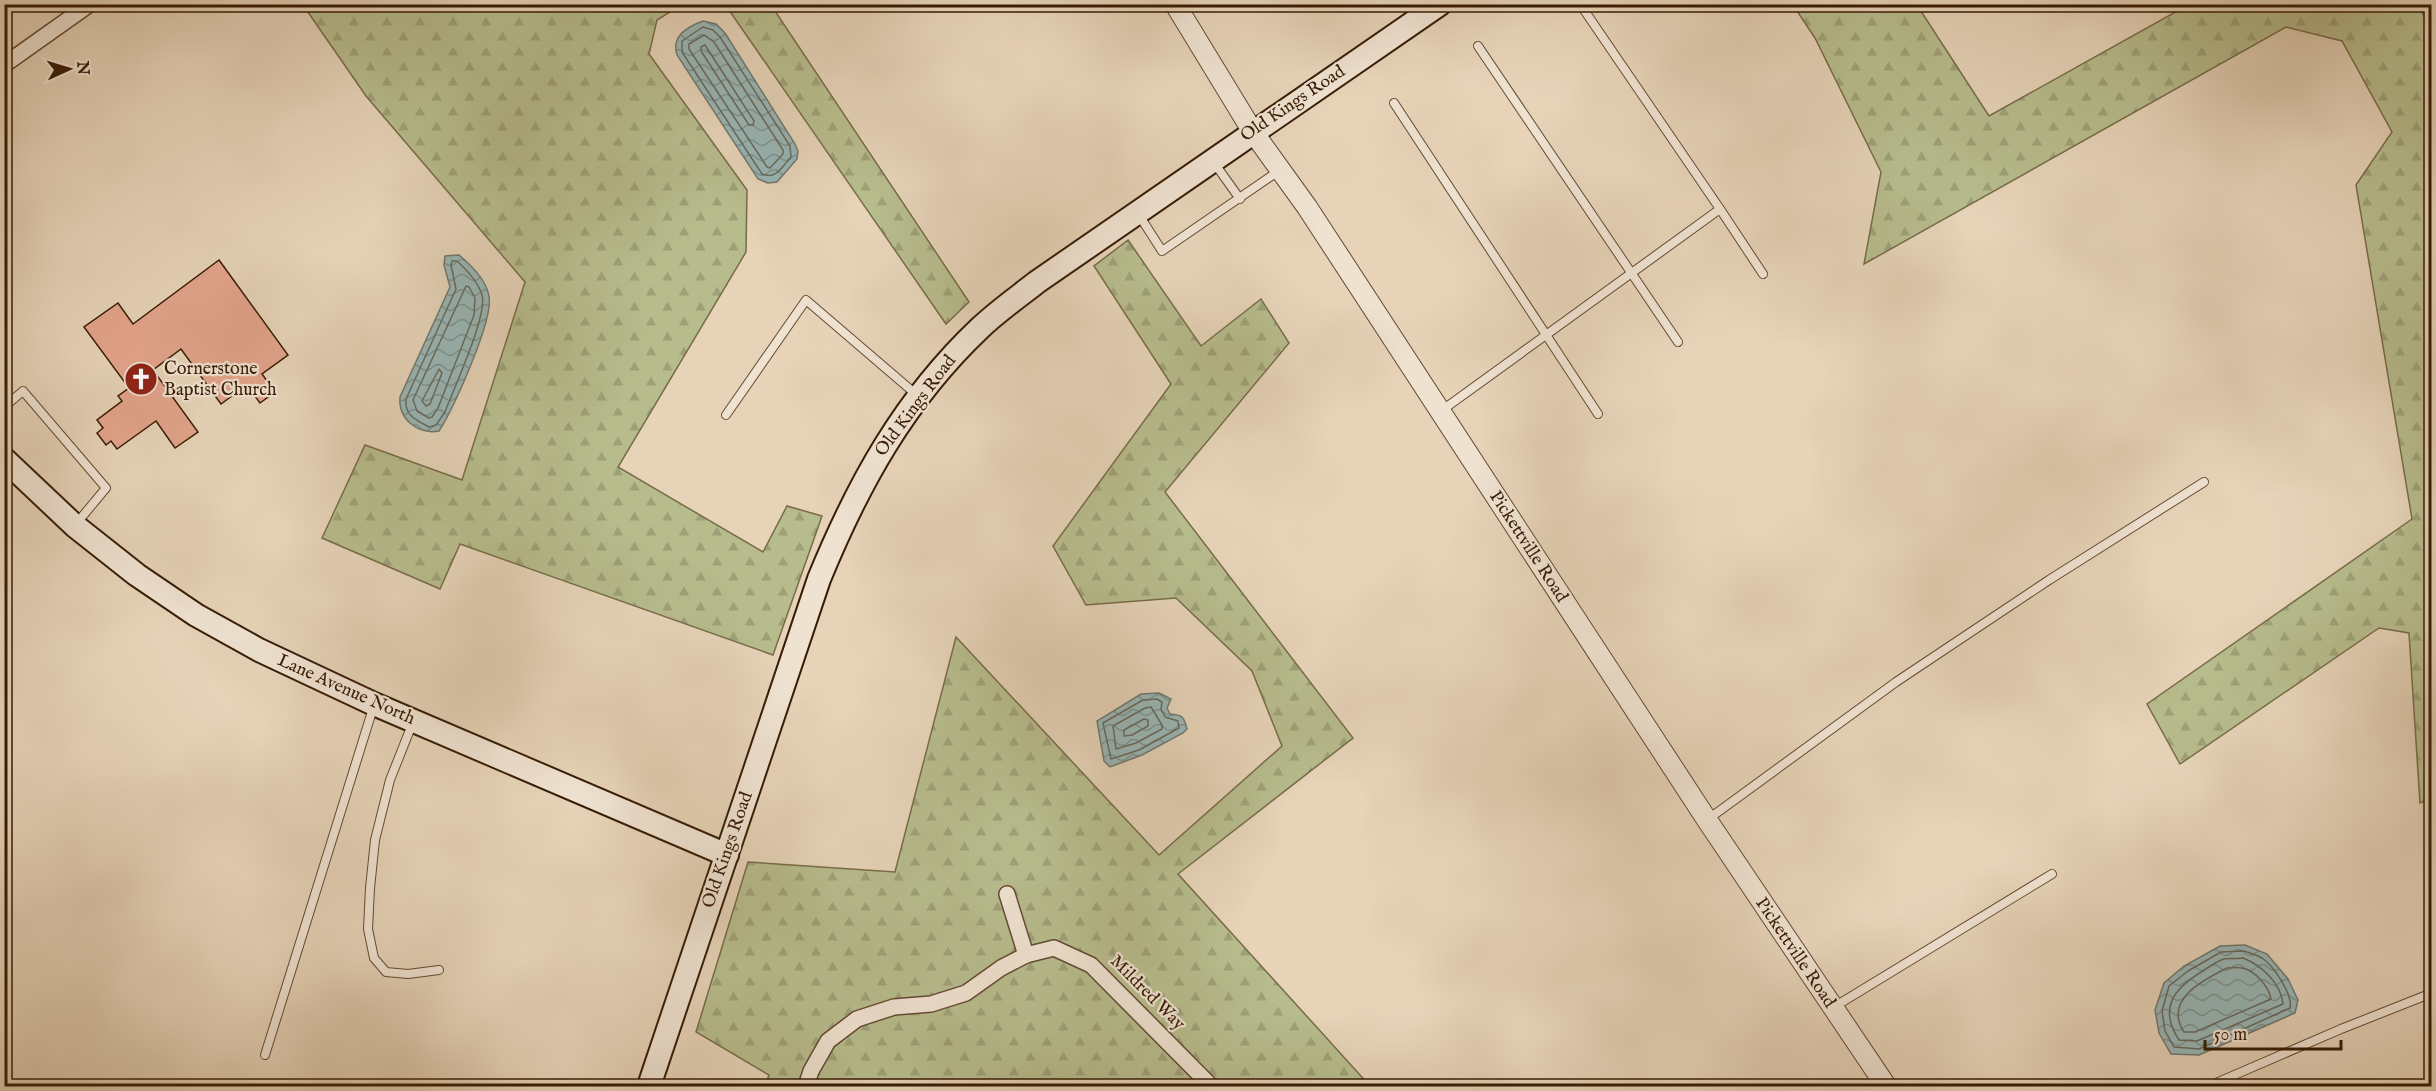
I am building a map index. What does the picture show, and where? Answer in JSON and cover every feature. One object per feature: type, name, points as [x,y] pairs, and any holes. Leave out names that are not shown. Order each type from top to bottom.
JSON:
[{"type":"main road","name":"Old Kings Road","points":[[649,1086],[819,579],[843,520],[878,456],[919,397],[981,327],[1037,282],[1440,4]]},
{"type":"main road","name":"Lane Avenue North","points":[[9,468],[75,526],[137,575],[196,615],[259,650],[374,704],[727,855]]},
{"type":"street","points":[[4,65],[90,4]]},
{"type":"street","name":"Pickettville Road","points":[[1175,4],[1253,132],[1440,412],[1707,820],[1886,1086]]},
{"type":"street","points":[[1007,894],[1026,955]]},
{"type":"street","name":"Mildred Way","points":[[806,1086],[811,1071],[828,1041],[857,1019],[894,1007],[931,1004],[966,993],[1001,968],[1026,955],[1054,948],[1091,965],[1211,1086]]},
{"type":"lane","points":[[1580,4],[1763,274]]},
{"type":"lane","points":[[1478,46],[1678,342]]},
{"type":"lane","points":[[1394,102],[1598,414]]},
{"type":"lane","points":[[1212,160],[1240,199]]},
{"type":"lane","points":[[1137,211],[1162,251],[1280,170]]},
{"type":"lane","points":[[1440,412],[1720,208]]},
{"type":"lane","points":[[726,415],[806,300],[919,397]]},
{"type":"lane","points":[[4,407],[23,391],[106,488],[75,526]]},
{"type":"lane","points":[[1707,820],[1896,682],[2049,580],[2204,482]]},
{"type":"lane","points":[[265,1055],[374,704]]},
{"type":"lane","points":[[413,721],[390,780],[375,840],[368,929],[374,958],[386,972],[408,974],[439,970]]},
{"type":"lane","points":[[1832,1008],[2052,874]]},
{"type":"lane","points":[[2209,1086],[2341,1029],[2432,993]]},
{"type":"green space","points":[[303,5],[681,5],[657,20],[649,54],[747,190],[746,252],[618,467],[763,552],[787,506],[822,516],[773,655],[460,544],[440,589],[322,538],[365,445],[462,480],[525,282],[366,96]]},
{"type":"green space","points":[[722,5],[771,5],[969,302],[946,324],[729,10]]},
{"type":"green space","points":[[1793,5],[1917,5],[1989,116],[2188,5],[2431,5],[2431,798],[2420,803],[2409,633],[2379,628],[2180,764],[2147,704],[2412,519],[2356,185],[2392,132],[2342,41],[2286,27],[1864,264],[1881,172],[1815,38]]},
{"type":"green space","points":[[1128,240],[1201,346],[1261,299],[1289,343],[1165,492],[1353,738],[1178,874],[1370,1086],[765,1086],[769,1075],[696,1032],[748,862],[895,872],[956,637],[1159,855],[1282,746],[1252,671],[1176,598],[1086,605],[1053,546],[1171,384],[1094,266]]},
{"type":"water","points":[[703,21],[716,24],[725,33],[795,144],[798,151],[797,159],[777,182],[768,183],[758,179],[677,55],[678,37],[686,29]]},
{"type":"water","points":[[459,255],[485,284],[489,296],[489,308],[479,343],[462,385],[439,431],[431,432],[411,424],[402,412],[400,397],[450,287],[444,265],[445,256]]},
{"type":"water","points":[[1159,693],[1171,699],[1167,708],[1170,714],[1182,717],[1187,729],[1142,755],[1110,767],[1104,761],[1097,721],[1141,694]]},
{"type":"water","points":[[2245,945],[2267,954],[2288,979],[2298,1000],[2295,1013],[2199,1055],[2171,1054],[2159,1033],[2155,1010],[2164,983],[2184,966],[2220,946]]},
{"type":"building","points":[[219,260],[288,355],[262,374],[275,392],[260,403],[247,385],[221,404],[181,349],[153,370],[198,432],[175,448],[156,421],[117,449],[111,441],[106,445],[97,433],[103,428],[97,420],[122,401],[118,396],[129,388],[84,327],[118,303],[133,324]]},
{"type":"waterway","points":[[2419,4],[2432,26]]},
{"type":"place","name":"Cornerstone Baptist Church","points":[[141,379]]}]
